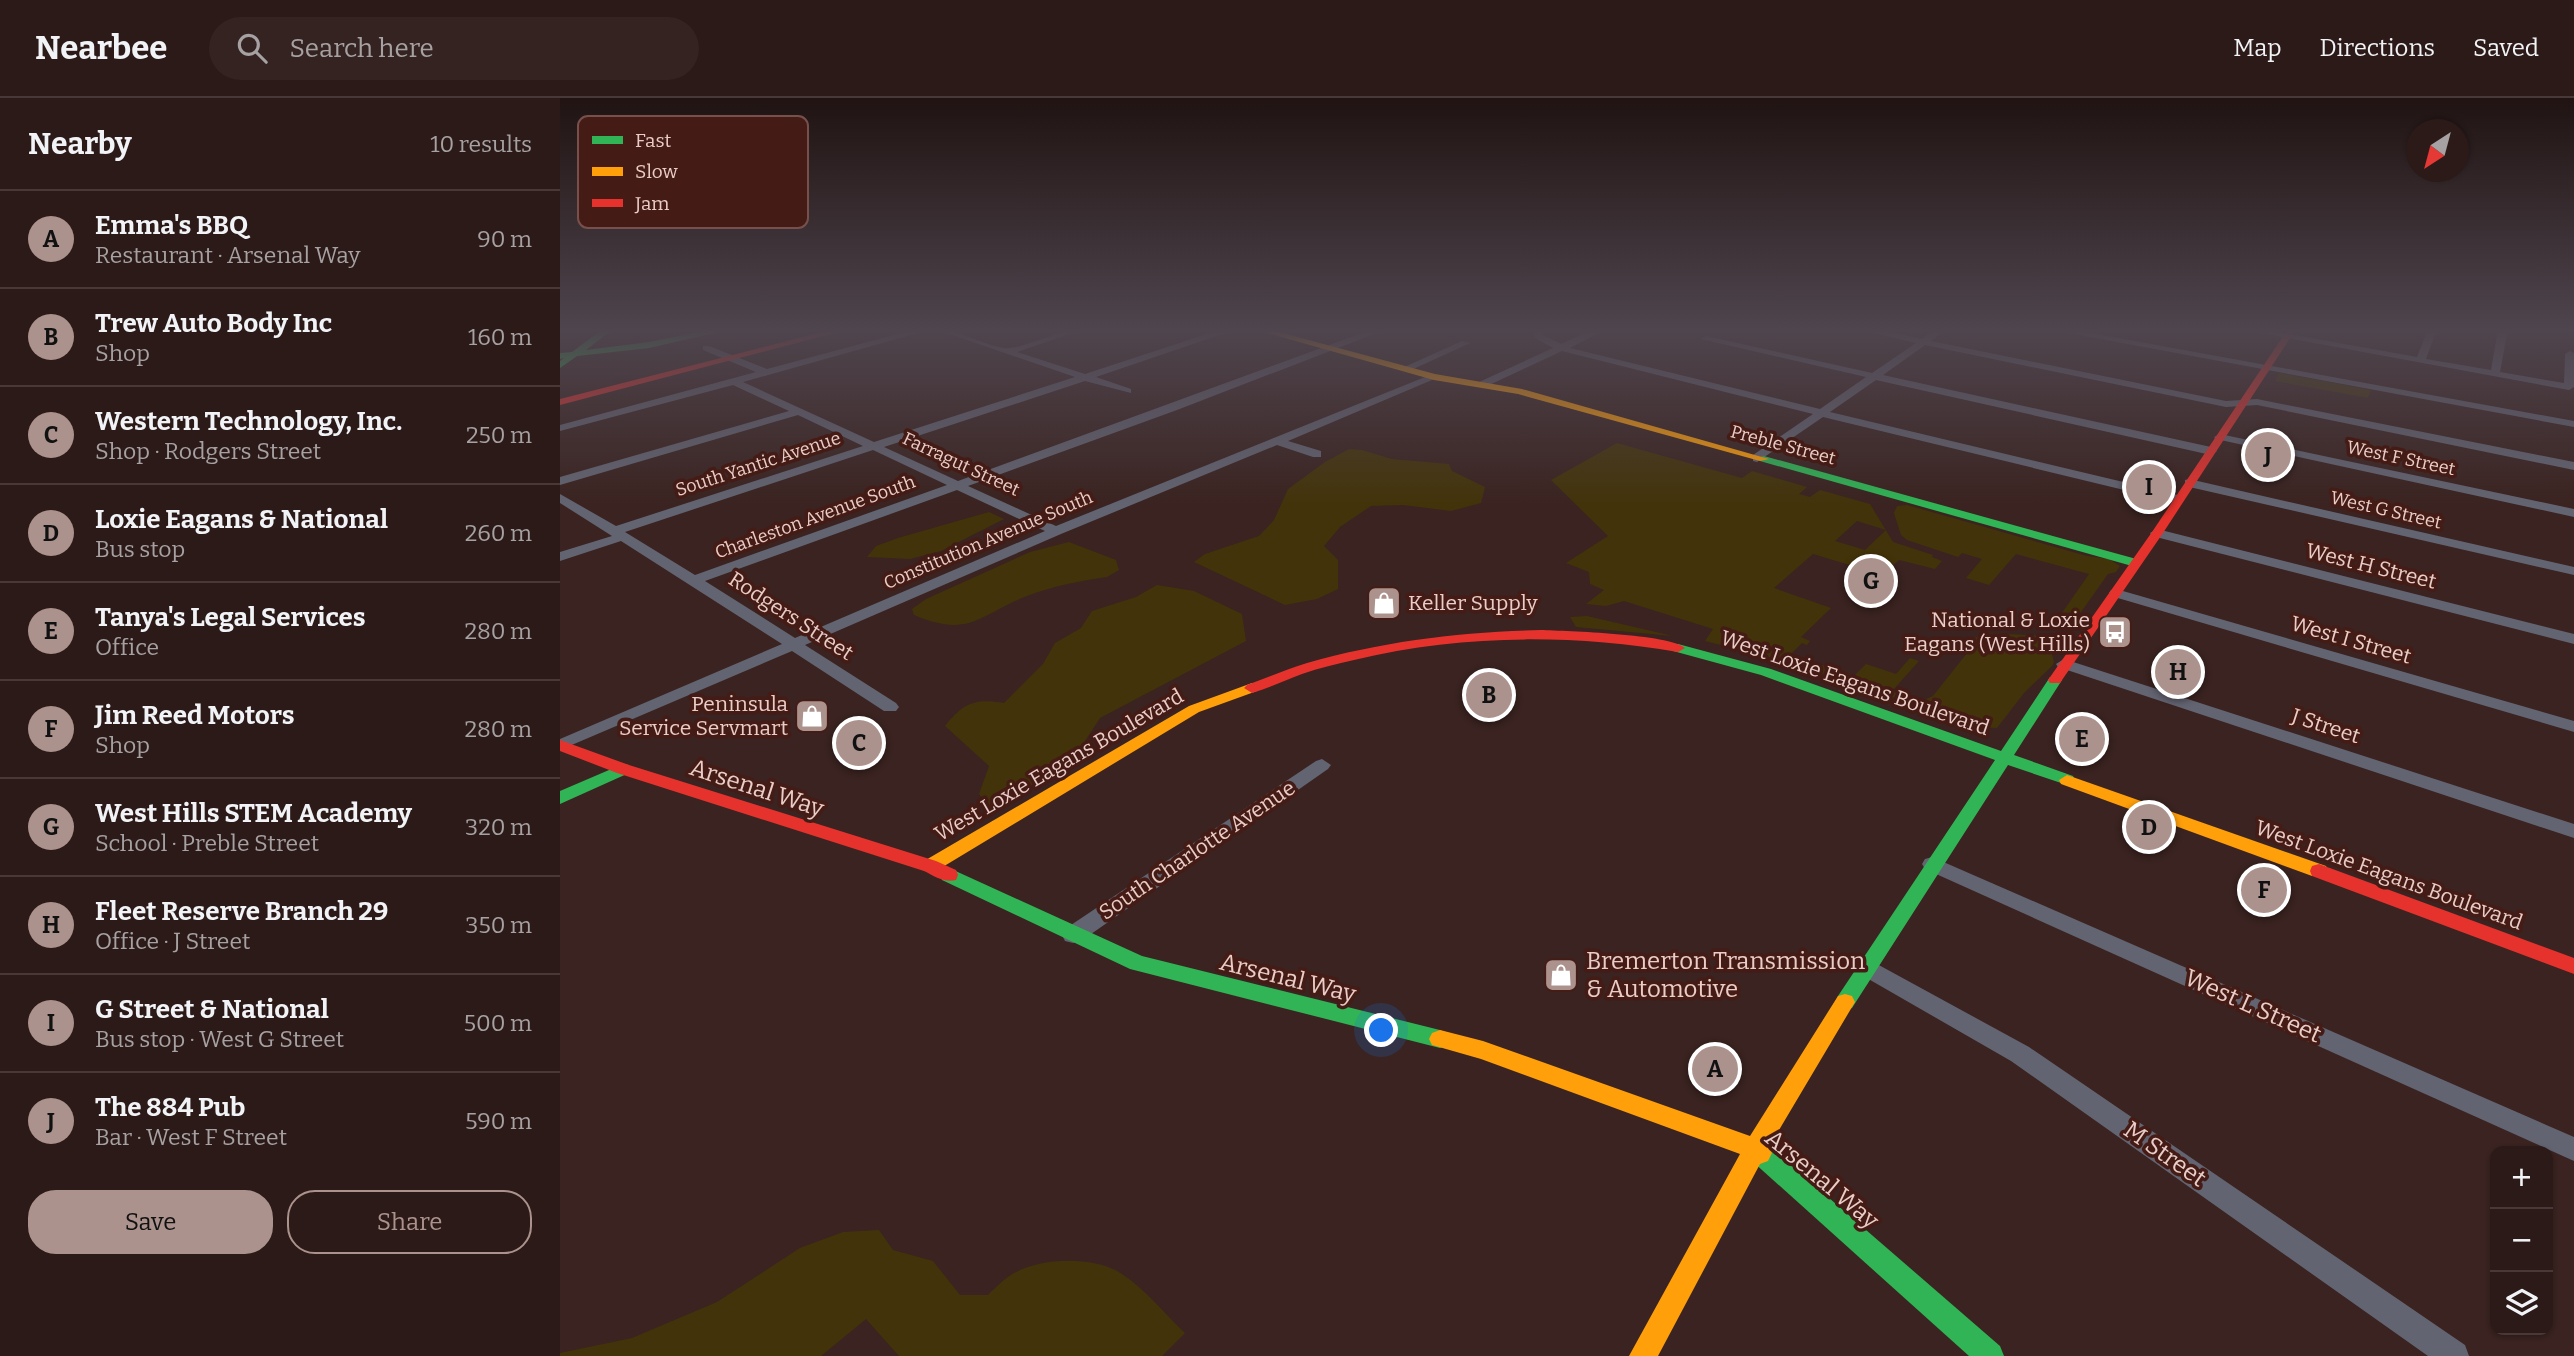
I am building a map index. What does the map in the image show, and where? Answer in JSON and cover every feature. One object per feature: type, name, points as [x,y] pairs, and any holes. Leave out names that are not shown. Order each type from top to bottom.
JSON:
[{"type":"main road","points":[[560,402],[617,388]]},
{"type":"main road","name":"Preble Street","points":[[1498,388],[1519,391],[2136,562]]},
{"type":"main road","points":[[1643,1356],[1755,1149],[1866,967],[2064,664],[2116,593],[2254,388]]},
{"type":"main road","name":"West Loxie Eagans Boulevard","points":[[930,866],[1194,709],[1312,666],[1412,644],[1499,635],[1600,636],[1705,654],[1766,672],[2003,756],[2574,966]]},
{"type":"main road","name":"Arsenal Way","points":[[560,745],[623,769],[930,866],[1137,963],[1483,1050],[1755,1149],[1990,1356]]},
{"type":"main road","points":[[560,797],[623,769]]},
{"type":"street","points":[[560,428],[713,388]]},
{"type":"street","name":"Farragut Street","points":[[747,388],[1056,531]]},
{"type":"street","name":"South Yantic Avenue","points":[[560,557],[875,445],[1049,388]]},
{"type":"street","points":[[1116,388],[1127,391]]},
{"type":"street","name":"Charleston Avenue South","points":[[694,580],[1226,388]]},
{"type":"street","name":"Constitution Avenue South","points":[[560,745],[1056,531],[1408,388]]},
{"type":"street","points":[[1722,388],[2178,499]]},
{"type":"street","points":[[1757,458],[1858,388]]},
{"type":"street","name":"West F Street","points":[[1938,388],[2574,513]]},
{"type":"street","points":[[2146,388],[2226,404],[2261,403],[2574,466]]},
{"type":"street","points":[[2375,388],[2574,424]]},
{"type":"street","points":[[560,481],[798,412]]},
{"type":"street","points":[[1277,441],[1317,454]]},
{"type":"street","name":"West G Street","points":[[2189,483],[2574,571]]},
{"type":"street","name":"Rodgers Street","points":[[560,498],[797,645],[890,707]]},
{"type":"street","name":"West H Street","points":[[2157,533],[2574,639]]},
{"type":"street","name":"West I Street","points":[[2116,593],[2574,727]]},
{"type":"street","name":"J Street","points":[[2064,664],[2574,831]]},
{"type":"street","name":"South Charlotte Avenue","points":[[1073,935],[1322,765]]},
{"type":"street","name":"West L Street","points":[[1932,863],[2574,1149]]},
{"type":"street","name":"M Street","points":[[1866,967],[2020,1054],[2454,1356]]},
{"type":"shaded area","points":[[2312,388],[2371,390],[2368,398]]},
{"type":"shaded area","points":[[1617,443],[1742,478],[1752,471],[1807,487],[1799,494],[1810,497],[1820,490],[1870,504],[1886,530],[1893,542],[1933,555],[1932,557],[1942,561],[1935,569],[1899,560],[1883,575],[1813,554],[1774,588],[1831,608],[1801,637],[1810,641],[1807,645],[1802,643],[1791,654],[1854,676],[1866,664],[1896,674],[1910,658],[1919,661],[1893,690],[1903,694],[1892,698],[1791,663],[1705,641],[1713,629],[1624,601],[1606,606],[1586,604],[1604,590],[1590,584],[1589,572],[1566,563],[1608,536],[1551,480]],"holes":[[[1857,521],[1886,530],[1865,550],[1835,541]]]},
{"type":"shaded area","points":[[1349,449],[1392,459],[1449,464],[1452,471],[1485,487],[1481,503],[1451,511],[1403,505],[1371,506],[1340,527],[1324,546],[1338,560],[1338,589],[1317,599],[1285,605],[1194,562],[1205,554],[1259,536],[1274,520],[1288,489],[1325,462]]},
{"type":"shaded area","points":[[1907,505],[2087,556],[2109,559],[2120,566],[2116,572],[2108,574],[2074,622],[2055,623],[2089,574],[2016,554],[1989,585],[1966,578],[1982,559],[1962,553],[1958,557],[1907,540],[1901,535],[1894,513],[1897,506]]},
{"type":"shaded area","points":[[989,512],[1004,519],[941,551],[910,559],[867,557],[876,546]]},
{"type":"shaded area","points":[[1069,542],[1116,560],[1119,570],[1107,577],[1037,592],[962,624],[933,622],[914,615],[912,609],[926,599],[1030,552]]},
{"type":"shaded area","points":[[1157,585],[1194,591],[1242,614],[1246,641],[1100,718],[1070,764],[992,810],[979,794],[989,766],[945,726],[970,704],[985,701],[1004,703],[1043,664],[1055,643],[1081,628],[1092,611],[1136,597]]},
{"type":"shaded area","points":[[1587,616],[1673,636],[1576,627],[1570,617]]},
{"type":"shaded area","points":[[1985,633],[2050,636],[2061,641],[2052,655],[2052,666],[2024,693],[1997,728],[1974,727],[1931,712],[1929,708],[1933,703],[1926,699],[1933,696],[1975,643],[1972,639]]},
{"type":"shaded area","points":[[879,1230],[893,1250],[933,1261],[960,1295],[988,1295],[1005,1279],[1020,1270],[1049,1262],[1081,1261],[1110,1268],[1139,1287],[1185,1333],[1162,1356],[899,1356],[866,1319],[821,1356],[560,1356],[560,1353],[632,1338],[717,1302],[800,1248],[843,1232]]},
{"type":"traffic: fast","points":[[1764,459],[2136,563]]},
{"type":"traffic: fast","points":[[1678,648],[1766,672],[2067,780]]},
{"type":"traffic: fast","points":[[1845,1002],[2055,680]]},
{"type":"traffic: fast","points":[[560,798],[623,769]]},
{"type":"traffic: fast","points":[[949,875],[1137,963],[1440,1039]]},
{"type":"traffic: fast","points":[[1760,1153],[1990,1356]]},
{"type":"traffic: slow","points":[[1499,388],[1764,459]]},
{"type":"traffic: slow","points":[[930,866],[1194,709],[1252,688]]},
{"type":"traffic: slow","points":[[2067,780],[2319,871]]},
{"type":"traffic: slow","points":[[1643,1356],[1755,1149],[1845,1002]]},
{"type":"traffic: slow","points":[[1440,1039],[1483,1050],[1760,1153]]},
{"type":"traffic: jam","points":[[560,402],[616,388]]},
{"type":"traffic: jam","points":[[2055,680],[2253,388]]},
{"type":"traffic: jam","points":[[1252,688],[1304,668],[1356,655],[1448,639],[1541,634],[1633,640],[1678,648]]},
{"type":"traffic: jam","points":[[560,745],[623,769],[930,866],[949,875]]},
{"type":"traffic: jam","points":[[2319,871],[2574,966]]},
{"type":"place","name":"The 884 Pub","points":[[2268,455]]},
{"type":"place","name":"G Street & National","points":[[2149,487]]},
{"type":"place","name":"West Hills STEM Academy","points":[[1871,581]]},
{"type":"place","name":"Keller Supply","points":[[1384,603]]},
{"type":"place","name":"National & Loxie Eagans (West Hills)","points":[[2115,632]]},
{"type":"place","name":"Fleet Reserve Branch 29","points":[[2178,672]]},
{"type":"place","name":"Trew Auto Body Inc","points":[[1489,695]]},
{"type":"place","name":"Peninsula Service Servmart","points":[[812,716]]},
{"type":"place","name":"Tanya's Legal Services","points":[[2082,739]]},
{"type":"place","name":"Western Technology, Inc.","points":[[859,743]]},
{"type":"place","name":"Loxie Eagans & National","points":[[2149,827]]},
{"type":"place","name":"Jim Reed Motors","points":[[2264,890]]},
{"type":"place","name":"Bremerton Transmission & Automotive","points":[[1561,975]]},
{"type":"place","name":"Emma's BBQ","points":[[1715,1069]]}]
